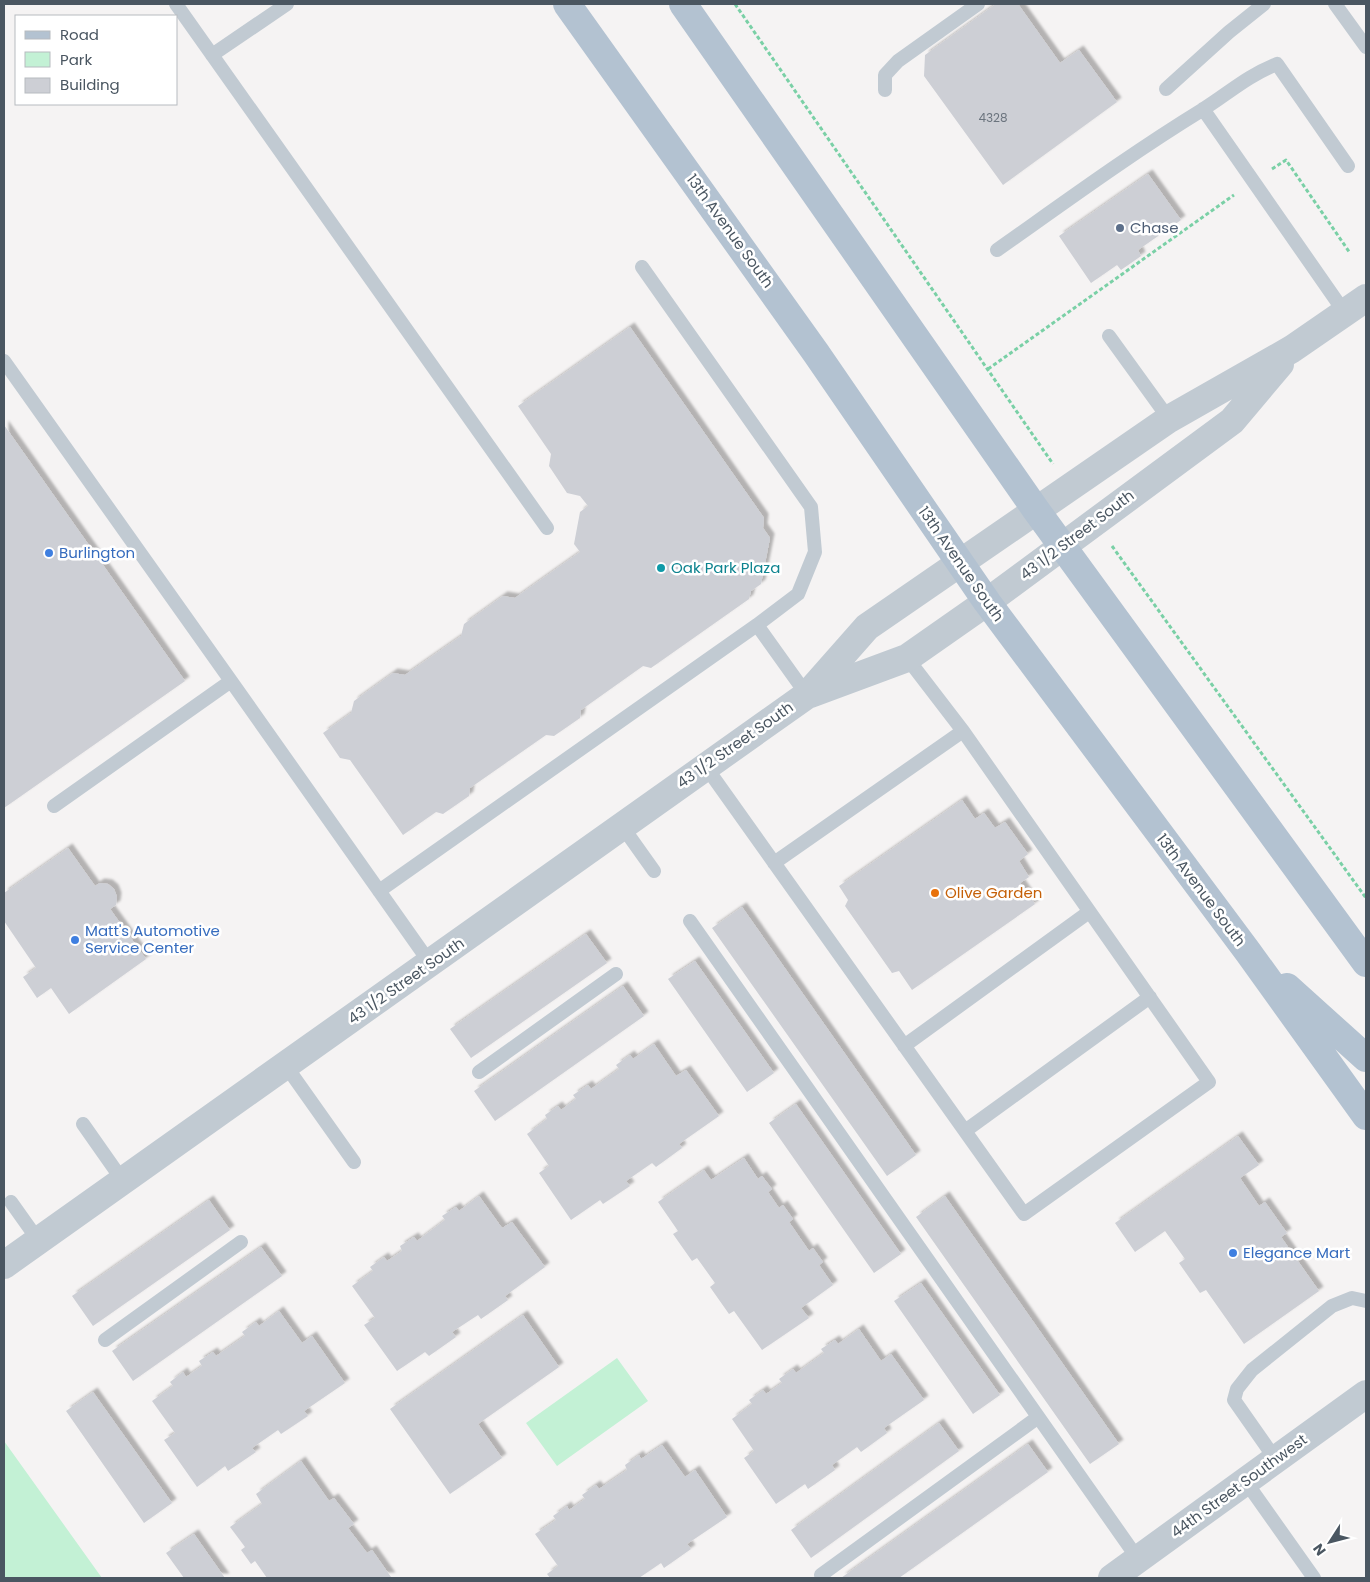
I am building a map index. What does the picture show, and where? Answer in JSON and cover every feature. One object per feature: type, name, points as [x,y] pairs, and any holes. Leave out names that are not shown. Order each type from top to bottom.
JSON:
[{"type":"main road","name":"13th Avenue South","points":[[567,4],[816,353],[986,602],[1248,952],[1366,1116]]},
{"type":"main road","points":[[683,4],[1036,510],[1366,963]]},
{"type":"main road","points":[[1248,952],[1366,1058]]},
{"type":"street","name":"43 1/2 Street South","points":[[4,1265],[807,695],[867,628],[1169,419],[1292,350],[1366,298]]},
{"type":"street","name":"43 1/2 Street South","points":[[807,695],[907,658],[986,602],[1232,420],[1292,350]]},
{"type":"street","name":"44th Street Southwest","points":[[1112,1578],[1366,1394]]},
{"type":"lane","points":[[176,4],[547,528]]},
{"type":"lane","points":[[212,55],[287,4]]},
{"type":"lane","points":[[885,90],[885,75],[898,61],[978,4]]},
{"type":"lane","points":[[1166,89],[1229,32],[1264,4]]},
{"type":"lane","points":[[1335,4],[1366,47]]},
{"type":"lane","points":[[997,250],[1170,128],[1203,109],[1255,72],[1277,64],[1348,166]]},
{"type":"lane","points":[[1203,109],[1345,313]]},
{"type":"lane","points":[[379,891],[757,625],[798,594],[816,552],[811,507],[642,267]]},
{"type":"lane","points":[[1109,336],[1169,419]]},
{"type":"lane","points":[[4,361],[430,963]]},
{"type":"lane","points":[[757,625],[807,695]]},
{"type":"lane","points":[[706,766],[1024,1214],[1210,1082],[963,731],[907,658]]},
{"type":"lane","points":[[54,806],[231,681]]},
{"type":"lane","points":[[774,863],[963,731]]},
{"type":"lane","points":[[622,826],[654,871]]},
{"type":"lane","points":[[904,1046],[1089,912]]},
{"type":"lane","points":[[690,921],[1037,1418],[1138,1559]]},
{"type":"lane","points":[[479,1072],[616,974]]},
{"type":"lane","points":[[964,1131],[1150,998]]},
{"type":"lane","points":[[286,1066],[354,1162]]},
{"type":"lane","points":[[84,1124],[123,1181]]},
{"type":"lane","points":[[11,1202],[38,1240]]},
{"type":"lane","points":[[105,1340],[241,1242]]},
{"type":"lane","points":[[1276,1460],[1234,1400],[1237,1389],[1252,1370],[1332,1306],[1352,1298],[1366,1301]]},
{"type":"lane","points":[[821,1575],[1037,1418]]},
{"type":"lane","points":[[1246,1482],[1314,1578]]},
{"type":"path","points":[[735,4],[1052,462]]},
{"type":"path","points":[[988,369],[1286,160],[1350,253]]},
{"type":"path","points":[[1114,549],[1366,898]]},
{"type":"green space","points":[[617,1358],[648,1401],[557,1466],[526,1423]]},
{"type":"green space","points":[[4,1441],[102,1578],[4,1578]]},
{"type":"building","points":[[996,4],[1018,4],[1060,63],[1079,50],[1117,102],[1003,185],[924,76],[925,55]]},
{"type":"building","name":"Chase","points":[[1148,174],[1181,220],[1138,250],[1141,256],[1121,270],[1117,265],[1091,283],[1059,236]]},
{"type":"building","name":"Oak Park Plaza","points":[[630,327],[764,518],[763,528],[770,538],[761,584],[751,591],[749,599],[651,668],[643,666],[581,710],[580,718],[554,736],[546,735],[470,788],[469,796],[443,814],[436,812],[403,835],[350,760],[340,758],[323,733],[351,713],[354,701],[393,673],[405,675],[461,636],[464,624],[503,596],[515,598],[580,552],[574,544],[580,512],[588,506],[580,496],[567,493],[549,466],[551,454],[518,406]]},
{"type":"building","name":"Burlington","points":[[4,425],[185,681],[4,808]]},
{"type":"building","name":"Olive Garden","points":[[962,800],[975,819],[984,813],[995,828],[1005,822],[1028,854],[1019,861],[1029,877],[1020,883],[1035,904],[912,990],[899,971],[892,973],[845,906],[848,900],[839,886]]},
{"type":"building","name":"Matt's Automotive Service Center","points":[[68,848],[95,886],[100,883],[108,884],[114,889],[117,897],[116,905],[110,909],[146,959],[69,1014],[51,988],[37,998],[23,977],[36,968],[4,921],[4,893]]},
{"type":"building","points":[[742,907],[916,1155],[887,1176],[712,928]]},
{"type":"building","points":[[586,934],[607,963],[471,1058],[450,1029]]},
{"type":"building","points":[[695,961],[774,1073],[747,1092],[668,979]]},
{"type":"building","points":[[623,986],[644,1016],[495,1121],[474,1091]]},
{"type":"building","points":[[654,1044],[676,1076],[686,1070],[719,1116],[679,1144],[682,1148],[656,1167],[652,1163],[626,1181],[630,1186],[603,1204],[600,1200],[571,1220],[539,1173],[549,1166],[527,1134],[547,1119],[545,1115],[558,1106],[561,1110],[576,1099],[573,1095],[588,1085],[591,1089],[619,1069],[616,1065],[630,1055],[633,1059]]},
{"type":"building","points":[[796,1104],[901,1254],[874,1273],[769,1123]]},
{"type":"building","points":[[1238,1136],[1259,1165],[1240,1178],[1259,1206],[1265,1202],[1287,1233],[1281,1237],[1319,1291],[1244,1344],[1206,1290],[1200,1293],[1179,1263],[1185,1259],[1165,1231],[1135,1252],[1115,1223]]},
{"type":"building","points":[[744,1158],[758,1179],[762,1176],[772,1189],[768,1192],[779,1208],[783,1205],[793,1219],[789,1222],[809,1251],[813,1248],[823,1262],[819,1265],[833,1285],[801,1308],[809,1318],[762,1350],[734,1311],[729,1314],[710,1287],[715,1283],[697,1258],[692,1261],[673,1234],[678,1231],[658,1202],[704,1170],[711,1180]]},
{"type":"building","points":[[479,1196],[502,1228],[512,1222],[545,1267],[505,1296],[508,1300],[481,1319],[478,1315],[452,1332],[456,1337],[429,1356],[425,1352],[397,1371],[364,1325],[375,1318],[352,1286],[373,1271],[370,1267],[384,1257],[387,1261],[402,1251],[400,1246],[414,1237],[417,1241],[445,1220],[442,1216],[456,1207],[459,1211]]},
{"type":"building","points":[[945,1196],[1119,1444],[1090,1464],[916,1217]]},
{"type":"building","points":[[209,1200],[230,1230],[93,1326],[72,1296]]},
{"type":"building","points":[[261,1247],[282,1276],[133,1381],[112,1351]]},
{"type":"building","points":[[921,1283],[1000,1395],[973,1414],[894,1301]]},
{"type":"building","points":[[279,1311],[302,1343],[312,1336],[345,1383],[304,1411],[308,1416],[281,1434],[278,1430],[252,1448],[256,1452],[228,1471],[225,1466],[197,1487],[164,1440],[175,1433],[152,1401],[173,1386],[170,1382],[183,1372],[186,1377],[202,1366],[199,1361],[213,1352],[216,1356],[245,1336],[242,1332],[256,1322],[259,1326]]},
{"type":"building","points":[[523,1315],[559,1367],[478,1424],[502,1458],[450,1494],[390,1409]]},
{"type":"building","points":[[859,1329],[881,1361],[891,1354],[924,1400],[884,1428],[887,1433],[861,1452],[857,1447],[832,1465],[835,1470],[808,1489],[805,1484],[776,1504],[744,1458],[754,1451],[732,1419],[752,1404],[749,1400],[763,1390],[766,1394],[782,1383],[779,1379],[793,1369],[796,1373],[824,1353],[821,1349],[835,1340],[838,1344]]},
{"type":"building","points":[[93,1392],[172,1503],[144,1523],[66,1411]]},
{"type":"building","points":[[939,1423],[959,1451],[811,1558],[791,1530]]},
{"type":"building","points":[[1028,1444],[1048,1472],[899,1578],[841,1578]]},
{"type":"building","points":[[662,1445],[685,1477],[695,1470],[727,1517],[687,1544],[691,1549],[664,1568],[661,1563],[639,1578],[550,1578],[547,1574],[558,1566],[535,1534],[556,1520],[553,1516],[567,1506],[569,1510],[585,1499],[582,1495],[596,1485],[599,1489],[627,1470],[625,1465],[639,1455],[641,1459]]},
{"type":"building","points":[[301,1461],[329,1501],[334,1498],[354,1524],[348,1528],[367,1553],[372,1550],[391,1577],[267,1578],[255,1561],[251,1564],[241,1550],[245,1547],[230,1527],[262,1504],[256,1494]]},
{"type":"building","points":[[194,1534],[225,1578],[184,1578],[166,1553]]},
{"type":"place","name":"Chase","points":[[1120,228]]},
{"type":"place","name":"Burlington","points":[[49,553]]},
{"type":"place","name":"Oak Park Plaza","points":[[661,568]]},
{"type":"place","name":"Olive Garden","points":[[935,893]]},
{"type":"place","name":"Matt's Automotive Service Center","points":[[75,940]]},
{"type":"place","name":"Elegance Mart","points":[[1233,1253]]}]
